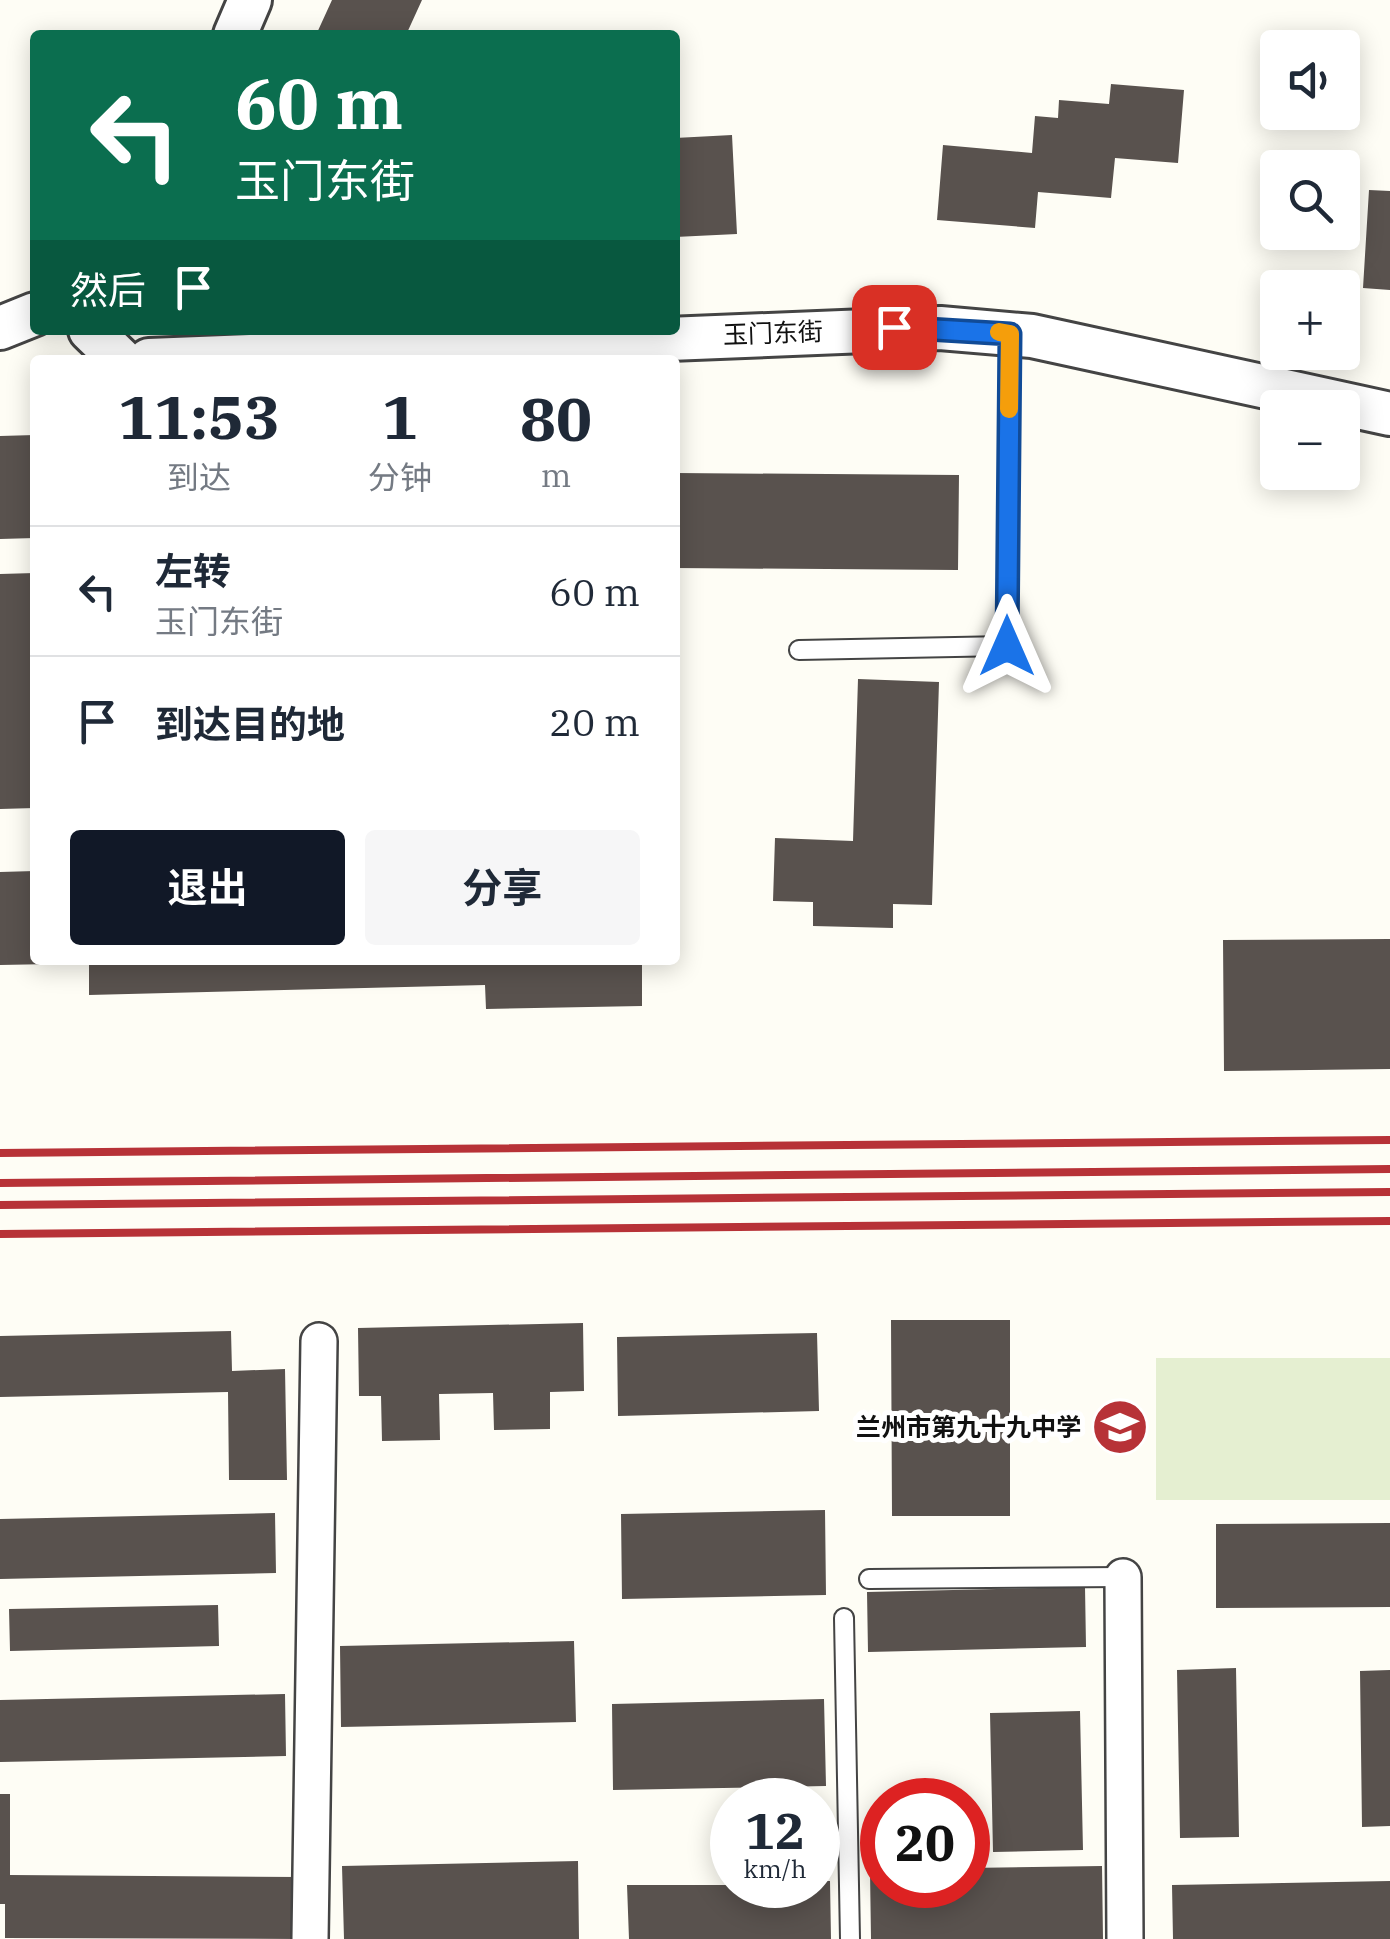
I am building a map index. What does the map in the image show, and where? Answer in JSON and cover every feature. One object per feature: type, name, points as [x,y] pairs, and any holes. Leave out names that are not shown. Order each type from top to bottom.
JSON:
[{"type":"street","points":[[237,30],[250,0]]},
{"type":"street","points":[[0,328],[30,316]]},
{"type":"street","name":"玉门东街","points":[[261,355],[894,327],[1010,334],[1390,414]]},
{"type":"street","points":[[95,335],[115,355]]},
{"type":"street","points":[[310,1939],[319,1341]]},
{"type":"street","points":[[1123,1576],[1125,1939]]},
{"type":"lane","points":[[799,650],[1007,646],[1010,334]]},
{"type":"lane","points":[[870,1579],[1123,1576]]},
{"type":"lane","points":[[844,1618],[850,1939]]},
{"type":"green space","points":[[1156,1358],[1390,1358],[1390,1500],[1156,1500]]},
{"type":"building","points":[[332,0],[422,0],[408,30],[318,30]]},
{"type":"building","points":[[1111,84],[1184,90],[1178,163],[1115,158],[1111,198],[1038,192],[1035,228],[937,220],[943,145],[1032,153],[1035,116],[1058,118],[1059,100],[1109,104]]},
{"type":"building","points":[[732,135],[737,234],[680,237],[680,138]]},
{"type":"building","points":[[1369,190],[1390,191],[1390,290],[1363,288]]},
{"type":"building","points":[[30,435],[30,538],[0,539],[0,436]]},
{"type":"building","points":[[680,473],[959,475],[958,570],[680,568]]},
{"type":"building","points":[[30,573],[30,808],[0,809],[0,574]]},
{"type":"building","points":[[858,679],[939,682],[932,905],[893,904],[893,928],[813,926],[813,902],[773,901],[775,838],[853,841]]},
{"type":"building","points":[[30,871],[30,964],[0,965],[0,872]]},
{"type":"building","points":[[1390,939],[1390,1069],[1224,1071],[1223,940]]},
{"type":"building","points":[[89,965],[642,965],[642,1006],[486,1009],[485,985],[89,995]]},
{"type":"building","points":[[891,1320],[1010,1320],[1010,1516],[892,1516]]},
{"type":"building","points":[[583,1323],[584,1391],[550,1392],[550,1429],[494,1430],[493,1393],[439,1394],[440,1440],[382,1441],[381,1396],[359,1396],[358,1328]]},
{"type":"building","points":[[231,1331],[232,1371],[285,1369],[287,1480],[229,1480],[228,1392],[0,1397],[0,1336]]},
{"type":"building","points":[[817,1333],[819,1411],[618,1416],[617,1337]]},
{"type":"building","points":[[825,1510],[826,1595],[622,1599],[621,1514]]},
{"type":"building","points":[[275,1513],[276,1573],[0,1579],[0,1519]]},
{"type":"building","points":[[1390,1523],[1390,1607],[1216,1608],[1216,1524]]},
{"type":"building","points":[[1085,1587],[1086,1647],[868,1652],[867,1592]]},
{"type":"building","points":[[218,1605],[219,1646],[10,1651],[9,1609]]},
{"type":"building","points":[[574,1641],[576,1722],[341,1727],[340,1646]]},
{"type":"building","points":[[1236,1668],[1239,1837],[1180,1838],[1177,1670]]},
{"type":"building","points":[[1390,1670],[1390,1826],[1362,1827],[1360,1671]]},
{"type":"building","points":[[285,1694],[286,1756],[0,1762],[0,1700]]},
{"type":"building","points":[[824,1699],[826,1778],[710,1778],[710,1788],[613,1790],[612,1704]]},
{"type":"building","points":[[1080,1711],[1083,1850],[993,1852],[990,1713]]},
{"type":"building","points":[[0,1794],[10,1794],[10,1875],[298,1877],[298,1939],[5,1938],[5,1904],[0,1904]]},
{"type":"building","points":[[578,1861],[579,1939],[344,1939],[342,1866]]},
{"type":"building","points":[[1102,1866],[1103,1939],[871,1939],[871,1908],[990,1908],[990,1868]]},
{"type":"building","points":[[1390,1881],[1390,1939],[1173,1939],[1172,1885]]},
{"type":"building","points":[[627,1885],[710,1885],[710,1908],[830,1908],[831,1939],[629,1939]]},
{"type":"railway","points":[[0,1153],[1390,1140]]},
{"type":"railway","points":[[0,1183],[1390,1169]]},
{"type":"railway","points":[[0,1205],[1390,1192]]},
{"type":"railway","points":[[0,1234],[1390,1221]]},
{"type":"slow traffic","points":[[999,332],[1010,334],[1009,409]]},
{"type":"place","name":"兰州市第九十九中学","points":[[1120,1427]]},
{"type":"route","points":[[894,327],[1010,334],[1007,646]]}]
